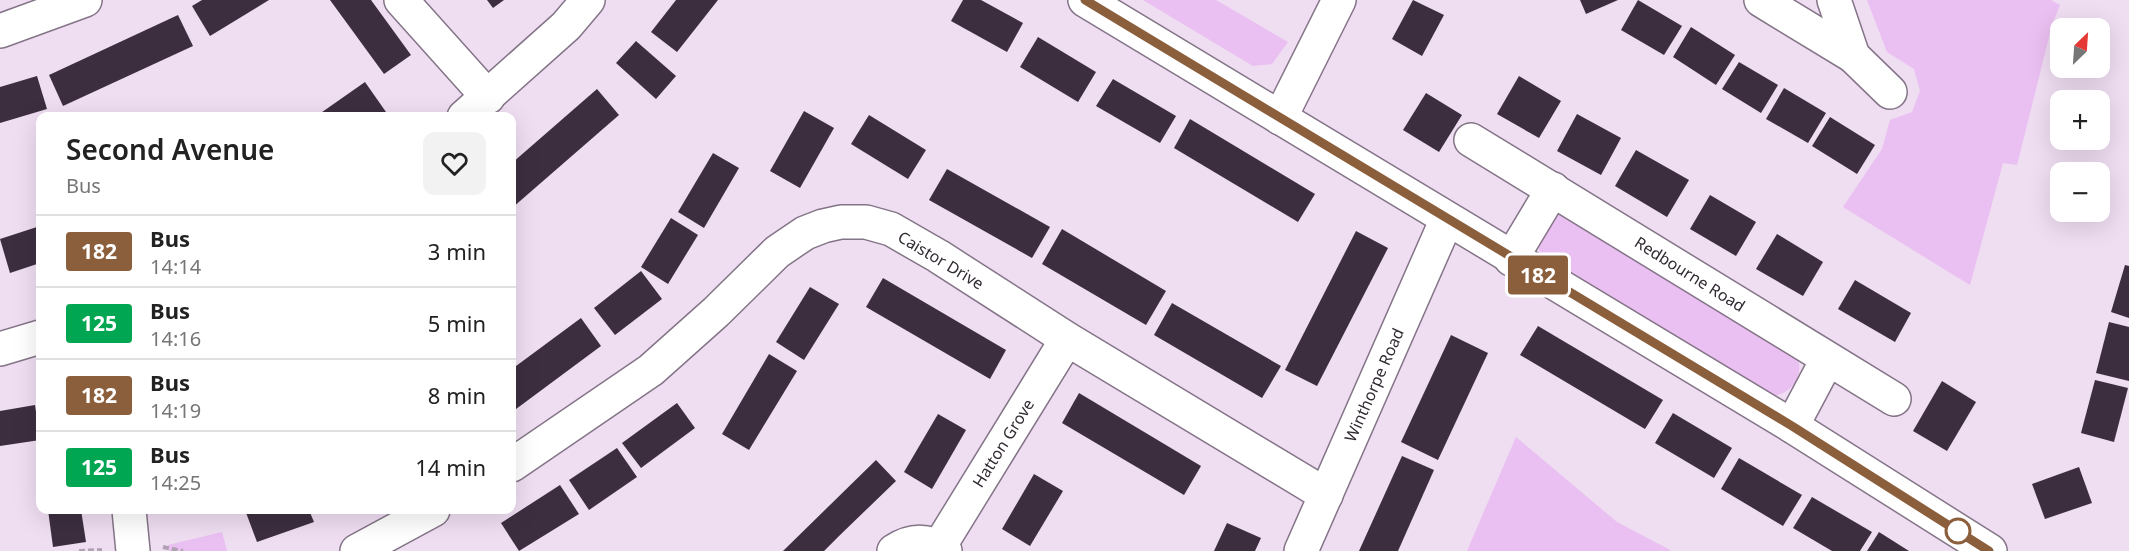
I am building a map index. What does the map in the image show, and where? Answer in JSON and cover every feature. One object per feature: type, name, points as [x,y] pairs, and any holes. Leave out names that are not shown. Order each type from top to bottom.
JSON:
[{"type":"street","points":[[0,30],[85,0]]},
{"type":"street","points":[[401,0],[476,107],[566,26],[588,0]]},
{"type":"street","points":[[1085,0],[1511,259],[1792,426],[1989,551]]},
{"type":"street","points":[[1280,118],[1339,0]]},
{"type":"street","points":[[1761,0],[1853,56],[1890,92]]},
{"type":"street","points":[[1834,0],[1853,56]]},
{"type":"street","name":"Redbourne Road","points":[[1471,140],[1894,399]]},
{"type":"street","points":[[1511,259],[1553,189]]},
{"type":"street","name":"Winthorpe Road","points":[[1300,551],[1447,219]]},
{"type":"street","name":"Caistor Drive","points":[[516,462],[651,370],[716,312],[777,252],[805,233],[823,226],[841,222],[866,222],[891,229],[1067,339],[1326,495]]},
{"type":"street","points":[[0,349],[36,338]]},
{"type":"street","name":"Hatton Grove","points":[[894,551],[916,541],[942,549],[1067,339]]},
{"type":"street","points":[[1792,426],[1827,360]]},
{"type":"street","points":[[129,514],[133,551]]},
{"type":"street","points":[[357,551],[397,542],[428,514]]},
{"type":"shaded area","points":[[1143,0],[1216,0],[1288,42],[1272,64],[1253,66]]},
{"type":"shaded area","points":[[1867,0],[2051,0],[2060,5],[2055,18],[2050,18],[2050,33],[2017,165],[2003,163],[1970,285],[1843,207],[1882,149],[1890,120],[1912,112],[1920,91],[1914,69],[1887,52]]},
{"type":"shaded area","points":[[1555,214],[1565,214],[1797,357],[1799,371],[1794,383],[1785,392],[1771,396],[1543,259],[1537,245]]},
{"type":"shaded area","points":[[1516,437],[1617,522],[1672,551],[1467,551]]},
{"type":"shaded area","points":[[222,532],[227,551],[169,551],[168,545]]},
{"type":"building","points":[[202,0],[269,0],[210,36],[192,6]]},
{"type":"building","points":[[330,0],[371,0],[411,55],[384,74]]},
{"type":"building","points":[[487,0],[504,0],[493,8]]},
{"type":"building","points":[[676,0],[718,0],[677,52],[651,32]]},
{"type":"building","points":[[963,0],[981,0],[1023,23],[1007,52],[951,21]]},
{"type":"building","points":[[1413,0],[1444,15],[1422,56],[1392,39]]},
{"type":"building","points":[[1580,0],[1618,0],[1586,14]]},
{"type":"building","points":[[1638,0],[1682,26],[1664,55],[1621,30]]},
{"type":"building","points":[[178,15],[193,46],[63,106],[49,75]]},
{"type":"building","points":[[1691,27],[1735,55],[1716,85],[1673,57]]},
{"type":"building","points":[[1038,37],[1096,72],[1078,102],[1020,67]]},
{"type":"building","points":[[636,41],[676,76],[656,99],[616,63]]},
{"type":"building","points":[[1739,62],[1778,85],[1761,113],[1722,89]]},
{"type":"building","points":[[37,76],[47,109],[0,123],[0,87]]},
{"type":"building","points":[[1519,76],[1561,101],[1539,138],[1497,114]]},
{"type":"building","points":[[1113,79],[1176,116],[1160,143],[1096,106]]},
{"type":"building","points":[[365,82],[386,112],[322,112]]},
{"type":"building","points":[[1784,88],[1826,113],[1808,143],[1766,119]]},
{"type":"building","points":[[597,89],[619,115],[516,205],[516,160]]},
{"type":"building","points":[[1426,93],[1462,115],[1439,152],[1403,130]]},
{"type":"building","points":[[804,111],[834,128],[800,188],[770,171]]},
{"type":"building","points":[[1577,114],[1621,138],[1601,175],[1557,151]]},
{"type":"building","points":[[869,115],[926,150],[908,179],[851,144]]},
{"type":"building","points":[[1830,117],[1875,145],[1857,174],[1812,146]]},
{"type":"building","points":[[1190,119],[1315,194],[1298,222],[1174,148]]},
{"type":"building","points":[[1636,150],[1689,180],[1667,217],[1615,186]]},
{"type":"building","points":[[713,153],[739,168],[704,228],[678,212]]},
{"type":"building","points":[[947,169],[1050,227],[1032,258],[929,200]]},
{"type":"building","points":[[1710,195],[1756,222],[1736,256],[1690,229]]},
{"type":"building","points":[[671,218],[698,235],[668,284],[641,267]]},
{"type":"building","points":[[36,227],[36,264],[10,273],[0,239]]},
{"type":"building","points":[[1062,229],[1166,291],[1146,325],[1042,264]]},
{"type":"building","points":[[1356,231],[1388,248],[1317,386],[1285,370]]},
{"type":"building","points":[[1777,234],[1823,262],[1803,296],[1756,269]]},
{"type":"building","points":[[2125,265],[2129,266],[2129,318],[2111,312]]},
{"type":"building","points":[[641,271],[662,299],[615,335],[594,308]]},
{"type":"building","points":[[883,278],[1006,350],[990,379],[866,307]]},
{"type":"building","points":[[1855,280],[1911,313],[1895,342],[1838,309]]},
{"type":"building","points":[[810,287],[839,304],[804,360],[776,342]]},
{"type":"building","points":[[1172,303],[1281,366],[1262,398],[1154,335]]},
{"type":"building","points":[[581,318],[601,346],[516,409],[516,366]]},
{"type":"building","points":[[2109,322],[2129,327],[2129,381],[2096,373]]},
{"type":"building","points":[[1538,326],[1663,400],[1645,429],[1520,355]]},
{"type":"building","points":[[1451,335],[1488,353],[1438,460],[1401,442]]},
{"type":"building","points":[[769,354],[797,371],[749,450],[722,434]]},
{"type":"building","points":[[2095,380],[2128,388],[2114,442],[2081,433]]},
{"type":"building","points":[[1942,381],[1976,402],[1947,451],[1913,431]]},
{"type":"building","points":[[1079,393],[1201,466],[1184,495],[1062,423]]},
{"type":"building","points":[[677,403],[695,428],[641,468],[622,443]]},
{"type":"building","points":[[35,405],[36,441],[0,446],[0,411]]},
{"type":"building","points":[[1673,413],[1732,448],[1714,478],[1655,443]]},
{"type":"building","points":[[938,414],[966,430],[932,489],[904,472]]},
{"type":"building","points":[[617,448],[637,477],[589,510],[569,480]]},
{"type":"building","points":[[1402,456],[1434,470],[1398,551],[1359,551]]},
{"type":"building","points":[[1739,458],[1802,495],[1783,526],[1721,489]]},
{"type":"building","points":[[876,460],[896,481],[824,551],[783,551]]},
{"type":"building","points":[[2079,467],[2092,503],[2045,519],[2032,484]]},
{"type":"building","points":[[1034,474],[1063,491],[1030,546],[1002,529]]},
{"type":"building","points":[[560,485],[579,514],[519,551],[501,523]]},
{"type":"building","points":[[1812,497],[1872,532],[1860,551],[1832,551],[1793,528]]},
{"type":"building","points":[[49,514],[82,514],[86,542],[53,547]]},
{"type":"building","points":[[246,514],[311,514],[314,522],[257,542]]},
{"type":"building","points":[[1227,523],[1261,538],[1255,551],[1214,551]]},
{"type":"building","points":[[1879,532],[1909,551],[1867,551]]},
{"type":"bus line","name":"182","points":[[1085,0],[1511,259],[1792,426],[1989,551]]}]
